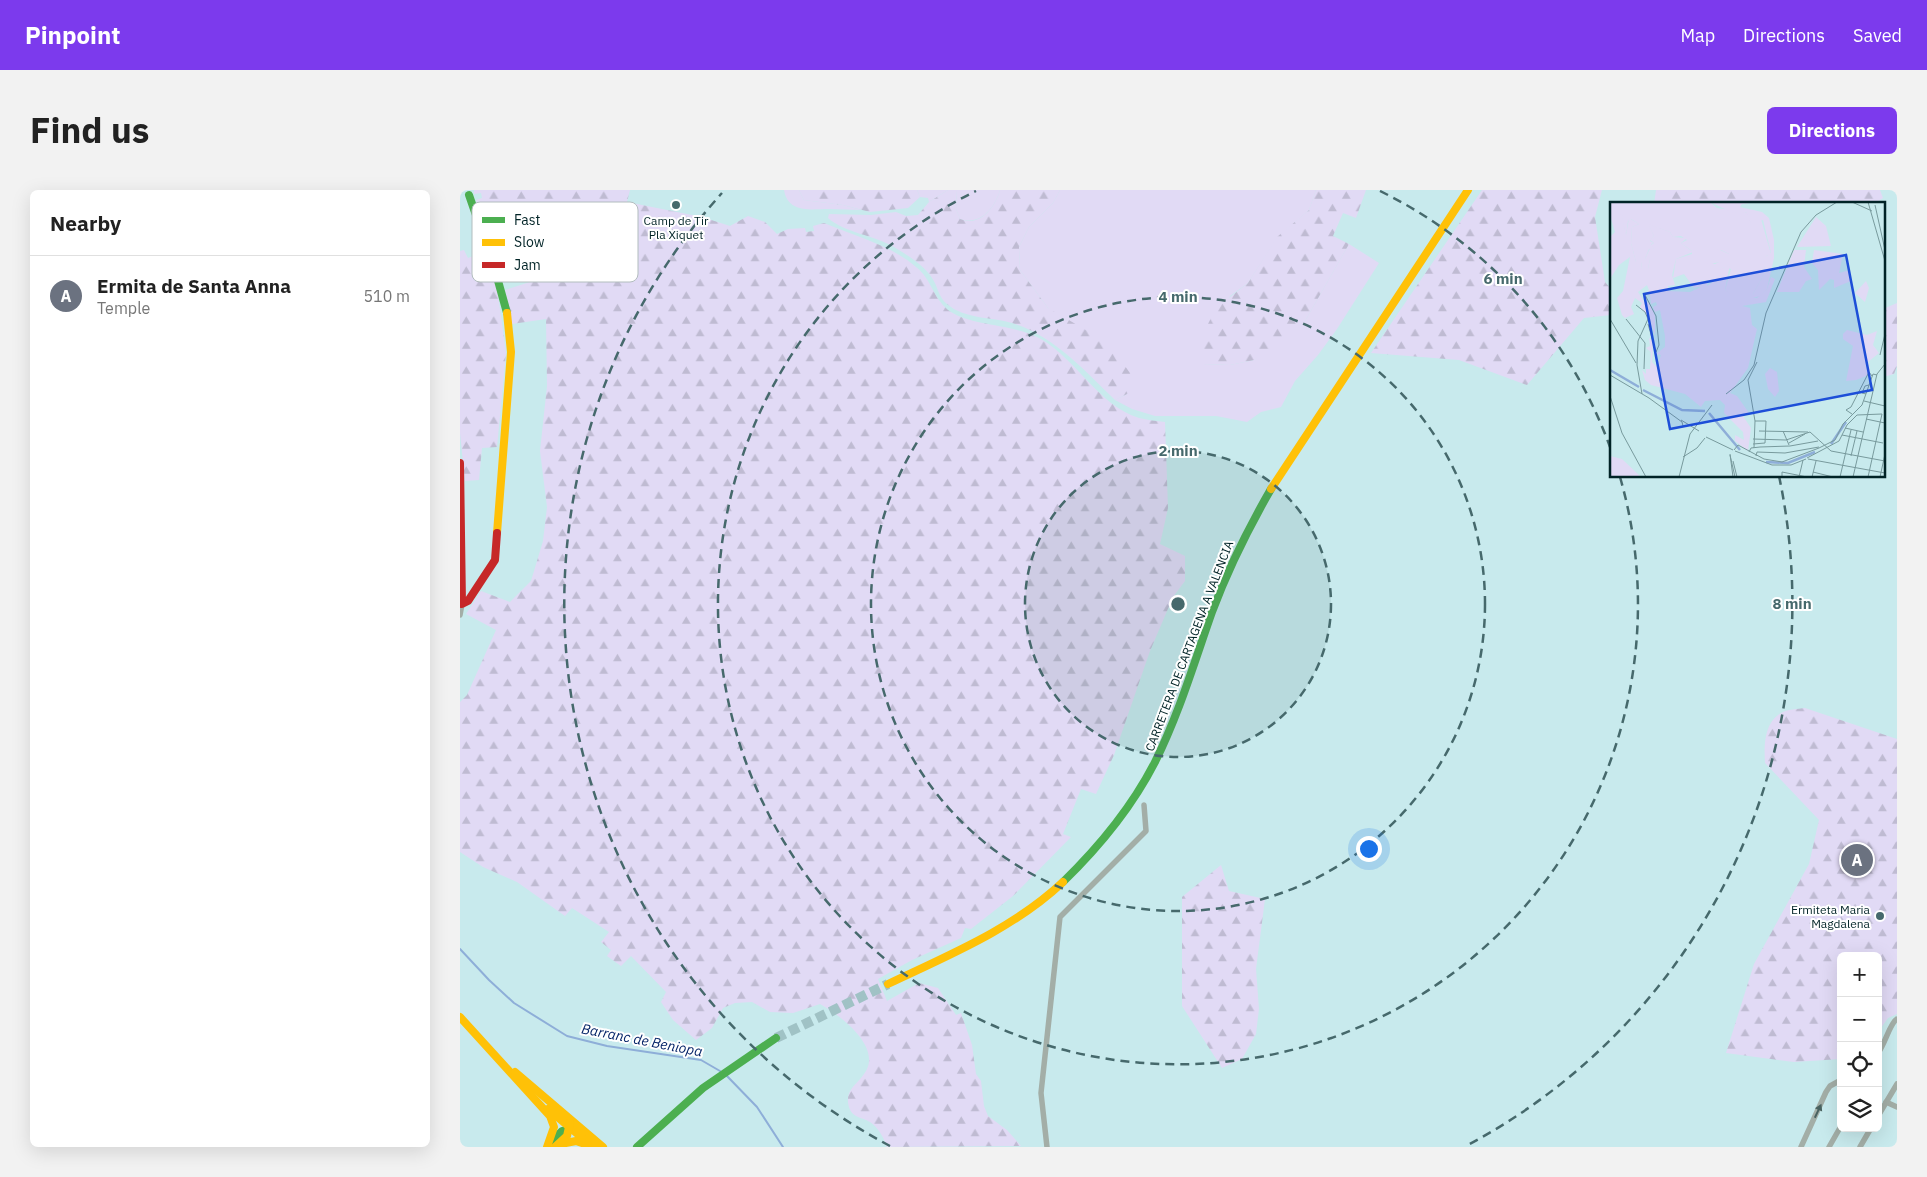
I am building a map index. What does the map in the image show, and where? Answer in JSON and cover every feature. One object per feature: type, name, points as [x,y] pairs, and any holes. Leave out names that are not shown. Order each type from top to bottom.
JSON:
[{"type":"main road","name":"CARRETERA DE CARTAGENA A VALENCIA","points":[[888,984],[979,940],[1030,908],[1072,872],[1117,822],[1149,773],[1169,734],[1217,598],[1250,524],[1273,485],[1468,190]]},
{"type":"main road","points":[[469,195],[472,204]]},
{"type":"main road","points":[[460,463],[462,604],[468,601],[495,560],[510,352],[507,314],[498,282]]},
{"type":"main road","points":[[460,1018],[498,1057],[553,1121],[553,1145]]},
{"type":"main road","points":[[630,1147],[724,1066],[735,1064],[776,1038]]},
{"type":"main road","points":[[498,1057],[603,1147]]},
{"type":"main road","points":[[523,1086],[592,1147]]},
{"type":"main road","points":[[533,1088],[571,1124],[570,1127]]},
{"type":"main road","points":[[637,1147],[671,1110]]},
{"type":"main road","points":[[553,1145],[570,1127]]},
{"type":"main road","points":[[553,1145],[562,1130],[570,1127],[576,1128],[597,1147]]},
{"type":"main road","points":[[553,1145],[576,1141],[592,1147]]},
{"type":"street","points":[[460,615],[462,604]]},
{"type":"street","points":[[1047,1145],[1041,1093],[1060,917],[1146,831],[1144,805]]},
{"type":"street","points":[[1882,1046],[1886,1041],[1892,1022],[1897,1019]]},
{"type":"street","points":[[1801,1147],[1826,1092],[1830,1086],[1837,1082]]},
{"type":"street","points":[[1882,1107],[1897,1084]]},
{"type":"street","points":[[1886,1102],[1897,1107]]},
{"type":"street","points":[[1829,1147],[1838,1132]]},
{"type":"street","points":[[1860,1147],[1869,1132]]},
{"type":"green space","points":[[474,190],[630,190],[627,202],[477,202],[476,200],[482,198],[481,193],[474,194]]},
{"type":"green space","points":[[784,190],[799,190],[804,200],[843,205],[861,210],[796,207],[786,198]]},
{"type":"green space","points":[[799,190],[917,190],[920,197],[908,208],[870,212],[843,205],[804,200]]},
{"type":"green space","points":[[917,190],[948,190],[929,202],[928,198],[920,197]]},
{"type":"green space","points":[[948,190],[957,190],[956,209],[960,219],[967,221],[980,218],[986,214],[998,197],[1000,190],[1060,190],[1053,203],[1029,227],[1019,247],[1020,270],[1048,308],[1098,337],[1117,355],[1130,373],[1134,385],[1127,394],[1115,400],[1080,366],[1042,336],[1012,323],[970,315],[954,309],[944,301],[929,273],[915,261],[886,243],[843,227],[828,218],[829,214],[871,215],[896,212],[906,216],[918,215],[929,202]]},
{"type":"green space","points":[[957,190],[1000,190],[998,197],[986,214],[980,218],[967,221],[960,219],[956,209]]},
{"type":"green space","points":[[1060,190],[1316,190],[1309,210],[1277,238],[1248,283],[1230,296],[1203,364],[1230,365],[1254,360],[1305,321],[1349,244],[1379,263],[1337,329],[1318,355],[1295,381],[1281,407],[1261,412],[1247,422],[1216,416],[1155,416],[1132,409],[1115,400],[1127,394],[1048,308],[1020,270],[1019,247],[1029,227],[1053,203]]},
{"type":"green space","points":[[1316,190],[1366,190],[1356,218],[1343,213],[1333,236],[1349,244],[1305,321],[1274,349],[1254,360],[1230,365],[1203,364],[1201,360],[1204,332],[1216,308],[1248,283],[1277,237],[1309,210]]},
{"type":"green space","points":[[1482,190],[1602,190],[1595,217],[1605,282],[1610,288],[1610,315],[1584,318],[1527,385],[1459,360],[1371,353]]},
{"type":"green space","points":[[1656,190],[1880,190],[1883,198],[1877,202],[1654,202]]},
{"type":"green space","points":[[638,204],[702,217],[730,226],[748,216],[765,222],[777,234],[788,229],[805,228],[806,232],[814,231],[813,226],[824,223],[884,247],[906,259],[926,277],[940,302],[951,312],[970,320],[1019,330],[1041,339],[1066,358],[1099,393],[1124,412],[1139,418],[1165,422],[1168,508],[1160,544],[1185,556],[1185,581],[1173,597],[1150,651],[1114,755],[1096,794],[1081,789],[1063,834],[1071,837],[1013,896],[971,929],[965,928],[961,938],[912,960],[878,979],[887,1001],[919,983],[938,988],[956,1015],[961,1013],[972,1045],[976,1074],[981,1081],[984,1106],[988,1116],[1007,1130],[1021,1146],[887,1147],[876,1127],[850,1111],[848,1096],[869,1064],[868,1054],[864,1043],[857,1033],[828,1009],[820,1004],[793,1013],[770,1012],[752,1002],[735,1003],[723,1008],[712,1028],[696,1040],[673,1020],[661,1002],[666,992],[631,956],[621,966],[607,956],[611,950],[601,942],[609,932],[572,908],[565,916],[517,882],[483,867],[460,852],[460,702],[467,695],[496,630],[466,614],[481,591],[510,602],[531,581],[543,541],[547,507],[540,451],[547,386],[546,319],[512,324],[505,290],[530,282],[638,282]]},
{"type":"green space","points":[[464,250],[468,258],[472,256],[472,282],[495,282],[506,353],[497,447],[482,448],[479,480],[465,481],[460,433],[460,251]]},
{"type":"green space","points":[[1897,303],[1897,366],[1894,374],[1884,377],[1884,309]]},
{"type":"green space","points":[[1805,708],[1897,739],[1897,1014],[1888,1018],[1882,1026],[1882,952],[1837,952],[1837,1059],[1794,1062],[1726,1053],[1754,964],[1809,864],[1819,820],[1765,763],[1766,735],[1771,723],[1781,713]]},
{"type":"green space","points":[[1221,865],[1229,891],[1265,899],[1256,969],[1259,1009],[1256,1034],[1242,1059],[1222,1068],[1182,1006],[1182,897]]},
{"type":"waterway","name":"Barranc de Beniopa","points":[[460,949],[514,1003],[567,1036],[607,1046],[701,1060],[720,1071]]},
{"type":"waterway","name":"Barranc de Beniopa","points":[[726,1075],[757,1107],[783,1147]]},
{"type":"tunnel","points":[[776,1038],[888,984]]},
{"type":"traffic: fast","points":[[469,195],[472,204]]},
{"type":"traffic: fast","points":[[498,282],[507,313]]},
{"type":"traffic: fast","points":[[1063,882],[1114,826],[1136,795],[1155,762],[1179,707],[1225,580],[1246,534],[1271,489]]},
{"type":"traffic: fast","points":[[637,1147],[703,1088],[776,1038]]},
{"type":"traffic: fast","points":[[552,1141],[562,1131],[573,1128]]},
{"type":"traffic: slow","points":[[1271,489],[1468,190]]},
{"type":"traffic: slow","points":[[497,533],[511,352],[507,313]]},
{"type":"traffic: slow","points":[[888,984],[980,940],[1023,914],[1063,882]]},
{"type":"traffic: slow","points":[[460,1017],[550,1116],[554,1127],[547,1147]]},
{"type":"traffic: slow","points":[[515,1072],[603,1147]]},
{"type":"traffic: slow","points":[[548,1109],[593,1147]]},
{"type":"traffic: slow","points":[[555,1147],[567,1136],[570,1123]]},
{"type":"traffic: slow","points":[[561,1144],[576,1141],[588,1145]]},
{"type":"traffic: jam","points":[[460,463],[462,604],[468,601],[495,560],[497,533]]},
{"type":"place","name":"Camp de Tir Pla Xiquet","points":[[676,205]]},
{"type":"place","name":"Ermita de Santa Anna","points":[[1857,860]]},
{"type":"place","name":"Ermiteta Maria Magdalena","points":[[1880,916]]}]
